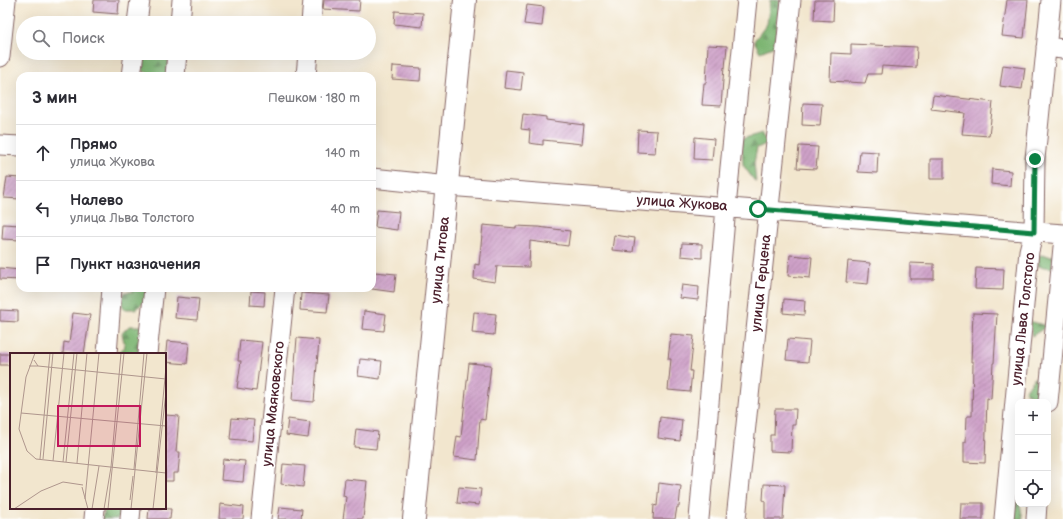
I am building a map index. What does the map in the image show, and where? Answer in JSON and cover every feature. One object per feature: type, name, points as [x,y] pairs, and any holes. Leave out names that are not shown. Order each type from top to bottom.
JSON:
[{"type":"main road","name":"улица Титова","points":[[414,519],[448,186],[465,0]]},
{"type":"street","points":[[0,58],[6,0]]},
{"type":"street","points":[[138,16],[140,0]]},
{"type":"street","points":[[181,16],[182,0]]},
{"type":"street","points":[[312,16],[313,0]]},
{"type":"street","points":[[699,519],[726,207],[747,0]]},
{"type":"street","name":"улица Герцена","points":[[736,519],[791,0]]},
{"type":"street","name":"улица Льва Толстого","points":[[1004,519],[1014,468],[1029,251],[1034,232],[1035,159],[1055,48],[1051,0]]},
{"type":"street","points":[[132,72],[133,60]]},
{"type":"street","points":[[175,72],[176,60]]},
{"type":"street","points":[[306,72],[307,60]]},
{"type":"street","points":[[0,145],[16,146]]},
{"type":"street","name":"улица Жукова","points":[[376,178],[448,186],[1063,234]]},
{"type":"street","points":[[1048,399],[1063,248]]},
{"type":"street","points":[[106,353],[112,292]]},
{"type":"street","points":[[147,353],[154,292]]},
{"type":"street","name":"улица Маяковского","points":[[261,519],[284,292]]},
{"type":"street","points":[[1036,519],[1037,507]]},
{"type":"street","points":[[94,519],[95,509]]},
{"type":"street","points":[[130,519],[131,509]]},
{"type":"green space","points":[[770,0],[780,0],[775,46],[760,52],[754,41],[767,24]]},
{"type":"green space","points":[[145,60],[168,60],[167,72],[143,71]]},
{"type":"green space","points":[[762,133],[768,143],[757,148],[754,163],[756,183],[743,165],[742,139]]},
{"type":"green space","points":[[1039,255],[1053,256],[1052,268],[1038,266]]},
{"type":"green space","points":[[125,292],[146,292],[145,302],[135,309],[124,309],[121,300]]},
{"type":"green space","points":[[1029,321],[1047,326],[1032,336]]},
{"type":"green space","points":[[129,326],[143,326],[140,353],[117,353],[125,347],[122,333]]},
{"type":"green space","points":[[1035,377],[1039,399],[1035,399],[1025,391]]},
{"type":"green space","points":[[1015,497],[1015,507],[1021,507],[1023,519],[1008,519],[1009,502]]},
{"type":"green space","points":[[106,509],[125,509],[117,519],[101,519]]},
{"type":"building","points":[[94,0],[119,0],[118,14],[93,12]]},
{"type":"building","points":[[324,0],[360,0],[359,11],[323,9]]},
{"type":"building","points":[[815,0],[834,0],[833,21],[814,20]]},
{"type":"building","points":[[1007,0],[1028,0],[1024,38],[1002,36]]},
{"type":"building","points":[[527,5],[544,7],[542,26],[524,24]]},
{"type":"building","points":[[395,11],[423,13],[422,27],[394,24]]},
{"type":"building","points":[[851,44],[917,47],[916,68],[882,66],[881,74],[868,74],[865,83],[830,81],[831,53],[851,54]]},
{"type":"building","points":[[708,45],[727,46],[721,106],[702,105],[704,83],[706,83]]},
{"type":"building","points":[[1003,65],[1025,68],[1022,89],[1000,86]]},
{"type":"building","points":[[393,66],[421,68],[420,81],[392,79]]},
{"type":"building","points":[[506,70],[523,72],[521,90],[504,88]]},
{"type":"building","points":[[933,95],[993,102],[989,136],[962,134],[965,113],[931,109]]},
{"type":"building","points":[[803,103],[822,104],[820,126],[802,125]]},
{"type":"building","points":[[523,114],[546,117],[546,120],[584,125],[582,144],[543,140],[543,145],[529,143],[530,130],[521,129]]},
{"type":"building","points":[[638,130],[657,131],[655,153],[637,152]]},
{"type":"building","points":[[695,137],[714,139],[712,160],[694,159]]},
{"type":"building","points":[[799,146],[818,147],[816,169],[797,168]]},
{"type":"building","points":[[860,151],[878,152],[877,173],[858,172]]},
{"type":"building","points":[[930,159],[944,159],[944,179],[930,179]]},
{"type":"building","points":[[992,169],[1011,171],[1010,186],[991,184]]},
{"type":"building","points":[[7,177],[16,178],[16,199],[4,198]]},
{"type":"building","points":[[377,210],[399,212],[397,230],[376,227]]},
{"type":"building","points":[[3,224],[16,225],[16,240],[2,239]]},
{"type":"building","points":[[483,225],[516,228],[516,226],[538,227],[570,231],[568,246],[530,241],[529,267],[497,266],[495,282],[474,279],[475,264],[479,265]]},
{"type":"building","points":[[614,235],[635,238],[633,252],[612,250]]},
{"type":"building","points":[[682,243],[702,244],[702,258],[681,256]]},
{"type":"building","points":[[790,255],[812,257],[810,278],[788,276]]},
{"type":"building","points":[[848,261],[870,263],[868,284],[846,282]]},
{"type":"building","points":[[910,263],[934,264],[934,279],[910,279]]},
{"type":"building","points":[[0,268],[16,270],[16,280],[0,279]]},
{"type":"building","points":[[976,268],[1004,269],[1003,290],[975,289]]},
{"type":"building","points":[[376,272],[396,274],[394,292],[376,290]]},
{"type":"building","points":[[682,285],[699,287],[698,300],[680,298]]},
{"type":"building","points":[[251,292],[265,292],[264,306],[250,305]]},
{"type":"building","points":[[301,293],[329,295],[327,312],[300,310]]},
{"type":"building","points":[[177,297],[199,299],[197,320],[175,318]]},
{"type":"building","points":[[784,299],[805,301],[804,315],[783,313]]},
{"type":"building","points":[[0,310],[18,311],[18,322],[0,321]]},
{"type":"building","points":[[364,311],[386,314],[384,331],[362,329]]},
{"type":"building","points":[[474,312],[496,314],[494,335],[472,333]]},
{"type":"building","points":[[73,313],[90,315],[84,353],[63,353],[64,342],[69,343]]},
{"type":"building","points":[[973,313],[997,314],[991,399],[987,398],[985,463],[964,462],[964,442],[966,442],[967,416],[972,416],[973,362],[971,362]]},
{"type":"building","points":[[671,334],[694,336],[690,371],[692,371],[690,392],[668,390],[671,359],[668,359]]},
{"type":"building","points":[[297,338],[319,340],[314,402],[292,400]]},
{"type":"building","points":[[788,339],[810,341],[808,362],[786,360]]},
{"type":"building","points":[[240,340],[262,342],[256,391],[237,388],[241,361],[238,361]]},
{"type":"building","points":[[167,341],[189,343],[187,364],[166,362]]},
{"type":"building","points":[[0,354],[10,354],[10,365],[0,365]]},
{"type":"building","points":[[360,359],[382,361],[380,379],[358,376]]},
{"type":"building","points":[[469,363],[491,365],[485,420],[480,419],[477,460],[454,457],[457,436],[461,437]]},
{"type":"building","points":[[775,409],[796,409],[795,425],[792,425],[791,452],[770,451],[770,435],[774,435]]},
{"type":"building","points":[[166,415],[179,416],[176,452],[180,452],[178,473],[173,473],[173,481],[166,481]]},
{"type":"building","points":[[660,417],[682,420],[680,441],[658,438]]},
{"type":"building","points":[[232,418],[254,420],[252,441],[230,439]]},
{"type":"building","points":[[288,419],[310,422],[308,438],[286,435]]},
{"type":"building","points":[[356,429],[378,432],[376,449],[354,447]]},
{"type":"building","points":[[223,459],[245,461],[243,482],[221,480]]},
{"type":"building","points":[[283,464],[305,466],[303,487],[281,484]]},
{"type":"building","points":[[345,479],[367,481],[363,519],[343,519],[346,497],[343,496]]},
{"type":"building","points":[[659,483],[681,486],[679,507],[677,507],[675,519],[653,519],[654,505],[657,506]]},
{"type":"building","points":[[764,484],[785,485],[783,519],[765,519],[765,501],[763,500]]},
{"type":"building","points":[[459,487],[481,489],[479,505],[457,503]]},
{"type":"building","points":[[961,503],[983,503],[983,519],[960,519]]},
{"type":"building","points":[[220,504],[244,507],[243,519],[219,519]]},
{"type":"building","points":[[280,507],[302,509],[301,519],[278,519]]},
{"type":"building","points":[[149,509],[171,509],[170,519],[148,519]]},
{"type":"route","points":[[758,209],[1034,232],[1035,159]]}]
